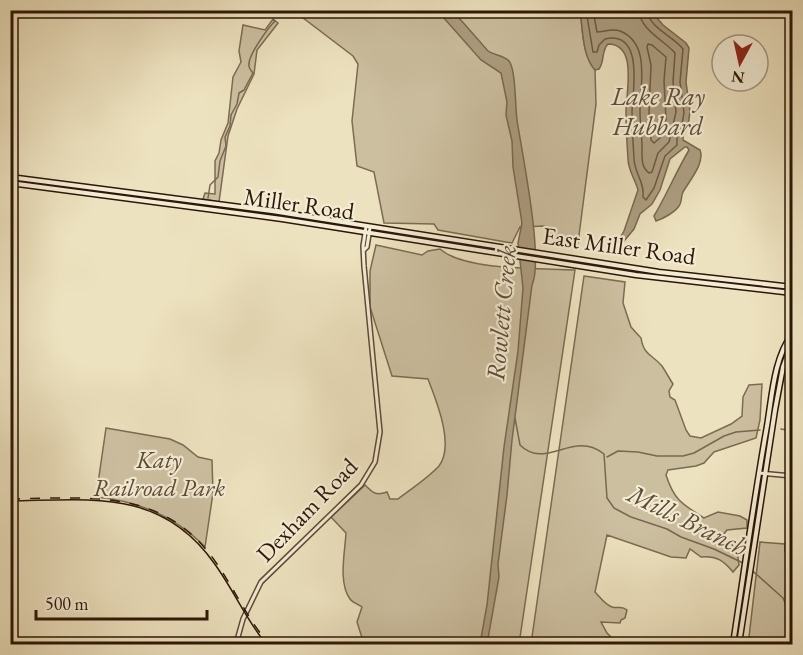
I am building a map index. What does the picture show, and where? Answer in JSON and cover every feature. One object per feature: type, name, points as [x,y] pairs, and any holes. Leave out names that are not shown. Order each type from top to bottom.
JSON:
[{"type":"main road","name":"Miller Road","points":[[10,177],[170,199],[582,266]]},
{"type":"main road","name":"Miller Road","points":[[10,183],[170,204],[192,204]]},
{"type":"main road","points":[[170,199],[170,204]]},
{"type":"main road","name":"East Miller Road","points":[[367,230],[424,235],[628,267],[792,287]]},
{"type":"main road","points":[[582,266],[586,263],[602,263]]},
{"type":"main road","name":"East Miller Road","points":[[582,266],[792,293]]},
{"type":"main road","points":[[627,273],[628,267]]},
{"type":"main road","points":[[762,288],[763,283]]},
{"type":"main road","points":[[734,645],[745,587],[759,473],[786,342],[792,334]]},
{"type":"main road","points":[[750,549],[765,473],[778,380],[792,343]]},
{"type":"main road","points":[[739,645],[742,606]]},
{"type":"street","name":"Dexham Road","points":[[236,645],[243,619],[259,584],[361,484],[377,457],[380,425],[363,246],[367,230]]},
{"type":"street","points":[[759,473],[792,476]]},
{"type":"green space","points":[[294,11],[580,11],[585,49],[595,70],[596,104],[578,243],[555,241],[545,226],[520,227],[512,243],[438,230],[434,224],[384,223],[374,172],[357,166],[352,121],[358,64],[353,56]]},
{"type":"green space","points":[[273,19],[278,23],[257,50],[254,74],[237,109],[228,136],[219,202],[203,199],[205,193],[215,194],[215,161],[228,123],[233,77],[241,62],[239,51],[243,25],[265,30]]},
{"type":"green space","points":[[376,245],[422,255],[428,251],[440,249],[452,256],[484,265],[575,270],[519,644],[364,644],[357,622],[362,607],[350,599],[344,585],[346,533],[331,517],[365,485],[375,493],[387,492],[390,499],[398,499],[439,466],[445,446],[443,422],[428,379],[392,376],[370,307],[370,271]]},
{"type":"green space","points":[[584,276],[625,282],[623,303],[631,327],[641,338],[646,352],[662,366],[673,384],[669,391],[670,397],[675,400],[690,436],[701,438],[731,424],[742,416],[743,397],[749,385],[762,384],[760,420],[756,438],[714,452],[704,463],[696,466],[668,470],[666,475],[676,496],[696,513],[704,518],[718,512],[740,516],[747,520],[747,528],[727,530],[723,535],[737,550],[739,565],[733,572],[719,560],[701,557],[690,549],[686,558],[671,557],[607,535],[595,592],[609,606],[627,610],[625,618],[620,623],[601,622],[613,639],[612,644],[531,644]]},
{"type":"green space","name":"Katy Railroad Park","points":[[106,428],[170,439],[183,445],[198,457],[212,460],[213,493],[205,547],[181,527],[155,512],[127,502],[96,497]]},
{"type":"green space","points":[[760,542],[785,544],[785,551],[792,562],[792,644],[779,644],[749,637]]},
{"type":"water","points":[[434,11],[453,11],[488,51],[509,61],[514,80],[517,120],[534,230],[535,272],[512,440],[498,564],[499,577],[487,644],[480,644],[487,605],[504,447],[518,351],[523,288],[518,243],[522,223],[513,167],[512,141],[506,115],[507,102],[501,73],[481,60],[443,17]]},
{"type":"water","name":"Lake Ray Hubbard","points":[[580,11],[651,11],[689,48],[686,82],[690,111],[688,127],[683,140],[700,150],[699,166],[683,192],[679,206],[669,215],[656,221],[654,216],[689,150],[685,147],[670,159],[660,190],[652,204],[640,214],[634,229],[619,247],[616,245],[624,231],[638,190],[628,163],[627,60],[617,46],[608,44],[604,50],[601,66],[595,70],[585,50]]},
{"type":"waterway","points":[[280,15],[285,10]]},
{"type":"waterway","points":[[208,198],[210,185],[218,177],[231,115],[237,104],[239,93],[244,90],[253,73],[249,67],[252,54],[275,21]]},
{"type":"waterway","name":"Mills Branch","points":[[515,418],[520,445],[530,452],[550,453],[581,446],[593,448],[604,454],[607,498],[614,508],[743,563]]},
{"type":"waterway","points":[[781,429],[792,431]]},
{"type":"waterway","points":[[607,457],[618,451],[657,456],[683,456],[694,453],[724,436],[736,432],[760,430]]},
{"type":"waterway","name":"Mills Branch","points":[[747,566],[783,598],[792,619]]},
{"type":"tram line","points":[[10,501],[96,500],[147,510],[171,522],[193,539],[214,563],[266,644]]},
{"type":"railway","points":[[10,499],[69,498],[124,502],[150,509],[174,521],[196,539],[217,564],[269,644]]},
{"type":"water label","name":"Rowlett Creek","points":[[501,313]]}]
